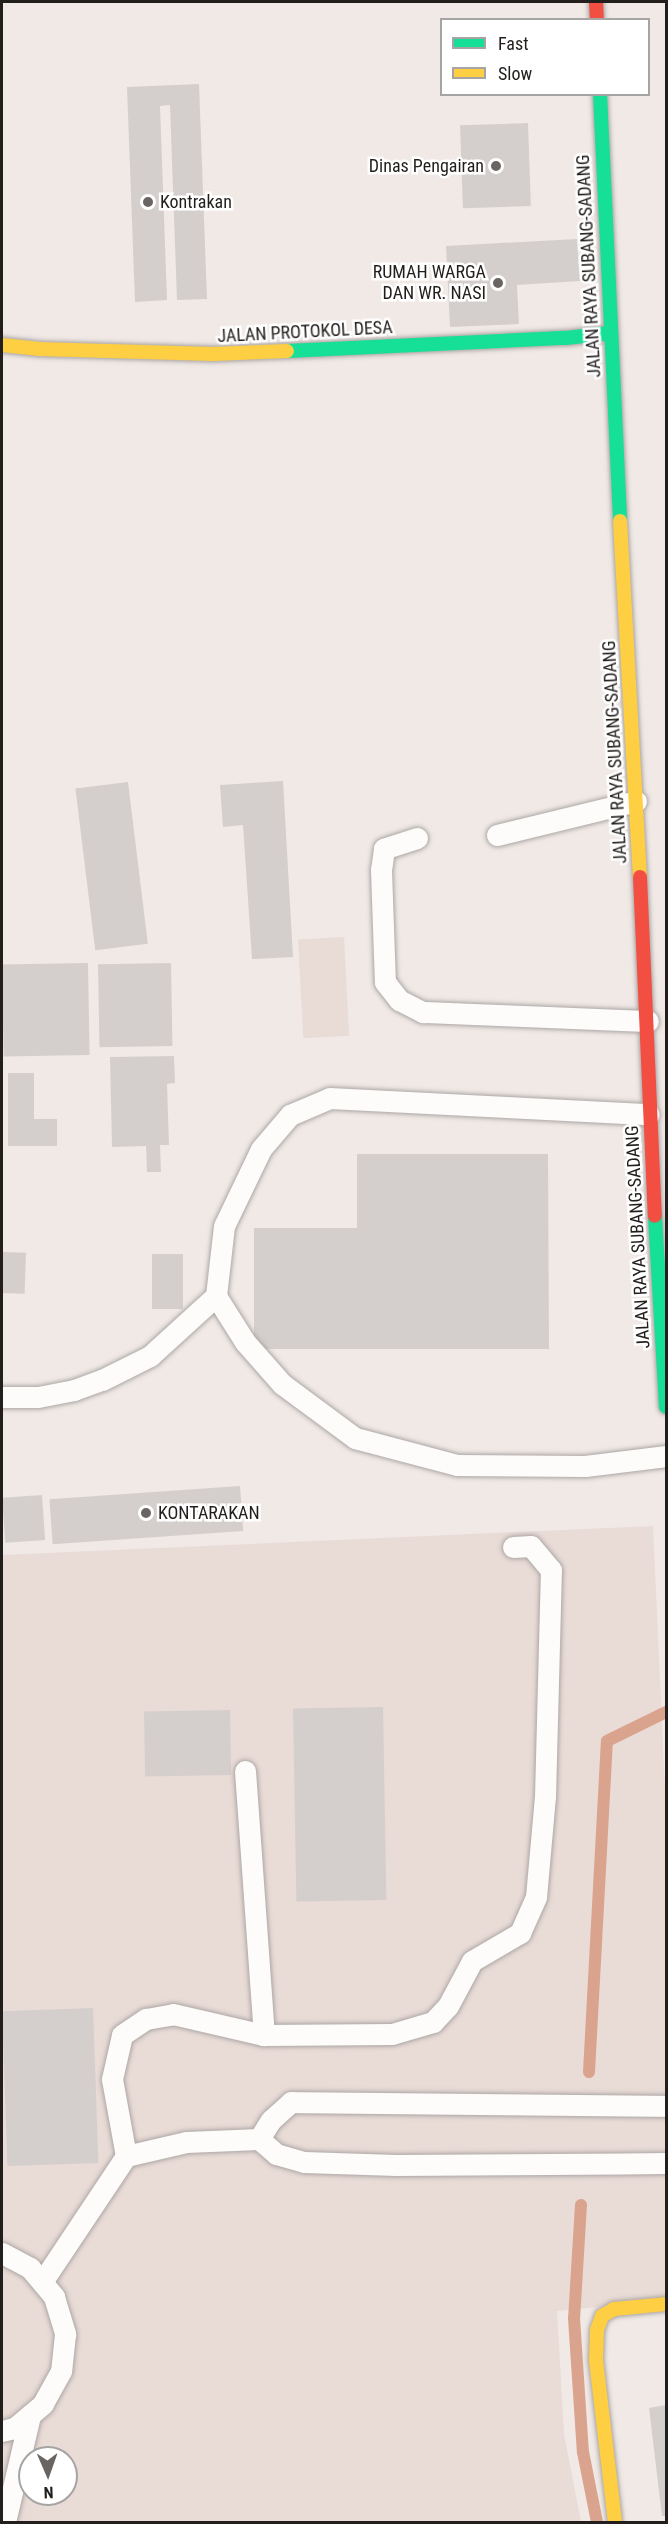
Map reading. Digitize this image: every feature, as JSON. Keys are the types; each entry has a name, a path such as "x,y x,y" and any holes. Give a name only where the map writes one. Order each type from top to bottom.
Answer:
{"main road":[{"path":"596,2 597,18"},
{"name":"JALAN RAYA SUBANG-SADANG","path":"600,96 610,333 648,1021 649,1114 666,1407"},
{"name":"JALAN PROTOKOL DESA","path":"2,345 38,349 213,354 566,338 610,333"},
{"path":"615,2523 596,2360 597,2330 603,2316 614,2309 666,2304"}],"lane":[{"path":"497,835 636,801"},
{"path":"417,838 384,849 381,870 385,982 399,1000 423,1012 648,1021"},
{"path":"649,1114 330,1098 290,1115 261,1149 224,1226 216,1296 245,1342 282,1384 355,1438 457,1465 585,1466 666,1456"},
{"path":"2,1397 38,1397 74,1390 102,1380 150,1356 216,1296"},
{"path":"126,2156 112,2079 122,2035 146,2019 173,2014 264,2035 392,2034 433,2022 448,2006 472,1961 520,1933 536,1897 545,1797 551,1569 531,1546 513,1547"},
{"path":"245,1771 264,2035"},
{"path":"259,2139 271,2120 291,2102 666,2106"},
{"path":"42,2282 126,2156 186,2142 259,2139 276,2154 304,2162 396,2165 666,2163"},
{"path":"2,2253 30,2268 54,2297 64,2334 61,2371 43,2404 14,2428 2,2432"},
{"path":"5,2523 30,2415"}],"shaded area":[{"path":"344,937 349,1036 303,1038 298,939"},
{"path":"653,1526 666,1813 666,2300 557,2311 564,2434 581,2522 2,2522 2,1555"}],"building":[{"name":"Kontrakan","path":"199,84 207,299 177,300 170,105 160,106 167,300 135,302 127,87"},
{"name":"Dinas Pengairan","path":"528,123 531,206 463,208 460,125"},
{"name":"RUMAH WARGA DAN WR. NASI","path":"577,239 580,281 517,285 519,324 450,327 446,246"},
{"path":"283,781 293,957 252,959 243,825 223,827 220,785"},
{"path":"128,782 148,944 95,950 75,788"},
{"path":"88,963 90,1055 4,1056 2,965"},
{"path":"171,963 172,1046 99,1047 98,964"},
{"path":"174,1056 175,1083 167,1084 169,1145 160,1145 161,1172 147,1172 146,1146 112,1147 110,1057"},
{"path":"8,1073 34,1073 34,1119 57,1119 57,1146 8,1146"},
{"path":"357,1154 548,1154 549,1349 254,1349 254,1228 357,1228"},
{"path":"2,1252 26,1253 25,1294 2,1293"},
{"path":"152,1254 183,1254 183,1309 152,1309"},
{"name":"KONTARAKAN","path":"240,1486 243,1531 53,1544 49,1499"},
{"path":"42,1495 45,1540 5,1543 2,1498"},
{"path":"383,1707 386,1900 296,1902 293,1709"},
{"path":"230,1710 231,1775 145,1776 144,1712"},
{"path":"93,2008 98,2163 7,2166 2,2011"},
{"path":"666,2405 666,2516 662,2516 649,2408"}],"waterway":[{"path":"589,2072 607,1741 666,1712"},
{"path":"581,2205 574,2318 583,2452 597,2522"}],"traffic: fast":[{"path":"600,96 620,521"},
{"path":"287,351 566,338 610,333"},
{"path":"655,1216 666,1407"}],"traffic: slow":[{"path":"2,345 38,349 213,354 287,351"},
{"path":"620,521 640,877"},
{"path":"615,2522 596,2360 597,2330 602,2316 614,2309 666,2304"}],"traffic: jam":[{"path":"596,2 597,18"},
{"path":"640,877 655,1216"}],"place":[{"name":"Dinas Pengairan","path":"496,166"},
{"name":"Kontrakan","path":"148,202"},
{"name":"RUMAH WARGA DAN WR. NASI","path":"498,283"},
{"name":"KONTARAKAN","path":"146,1513"}]}
